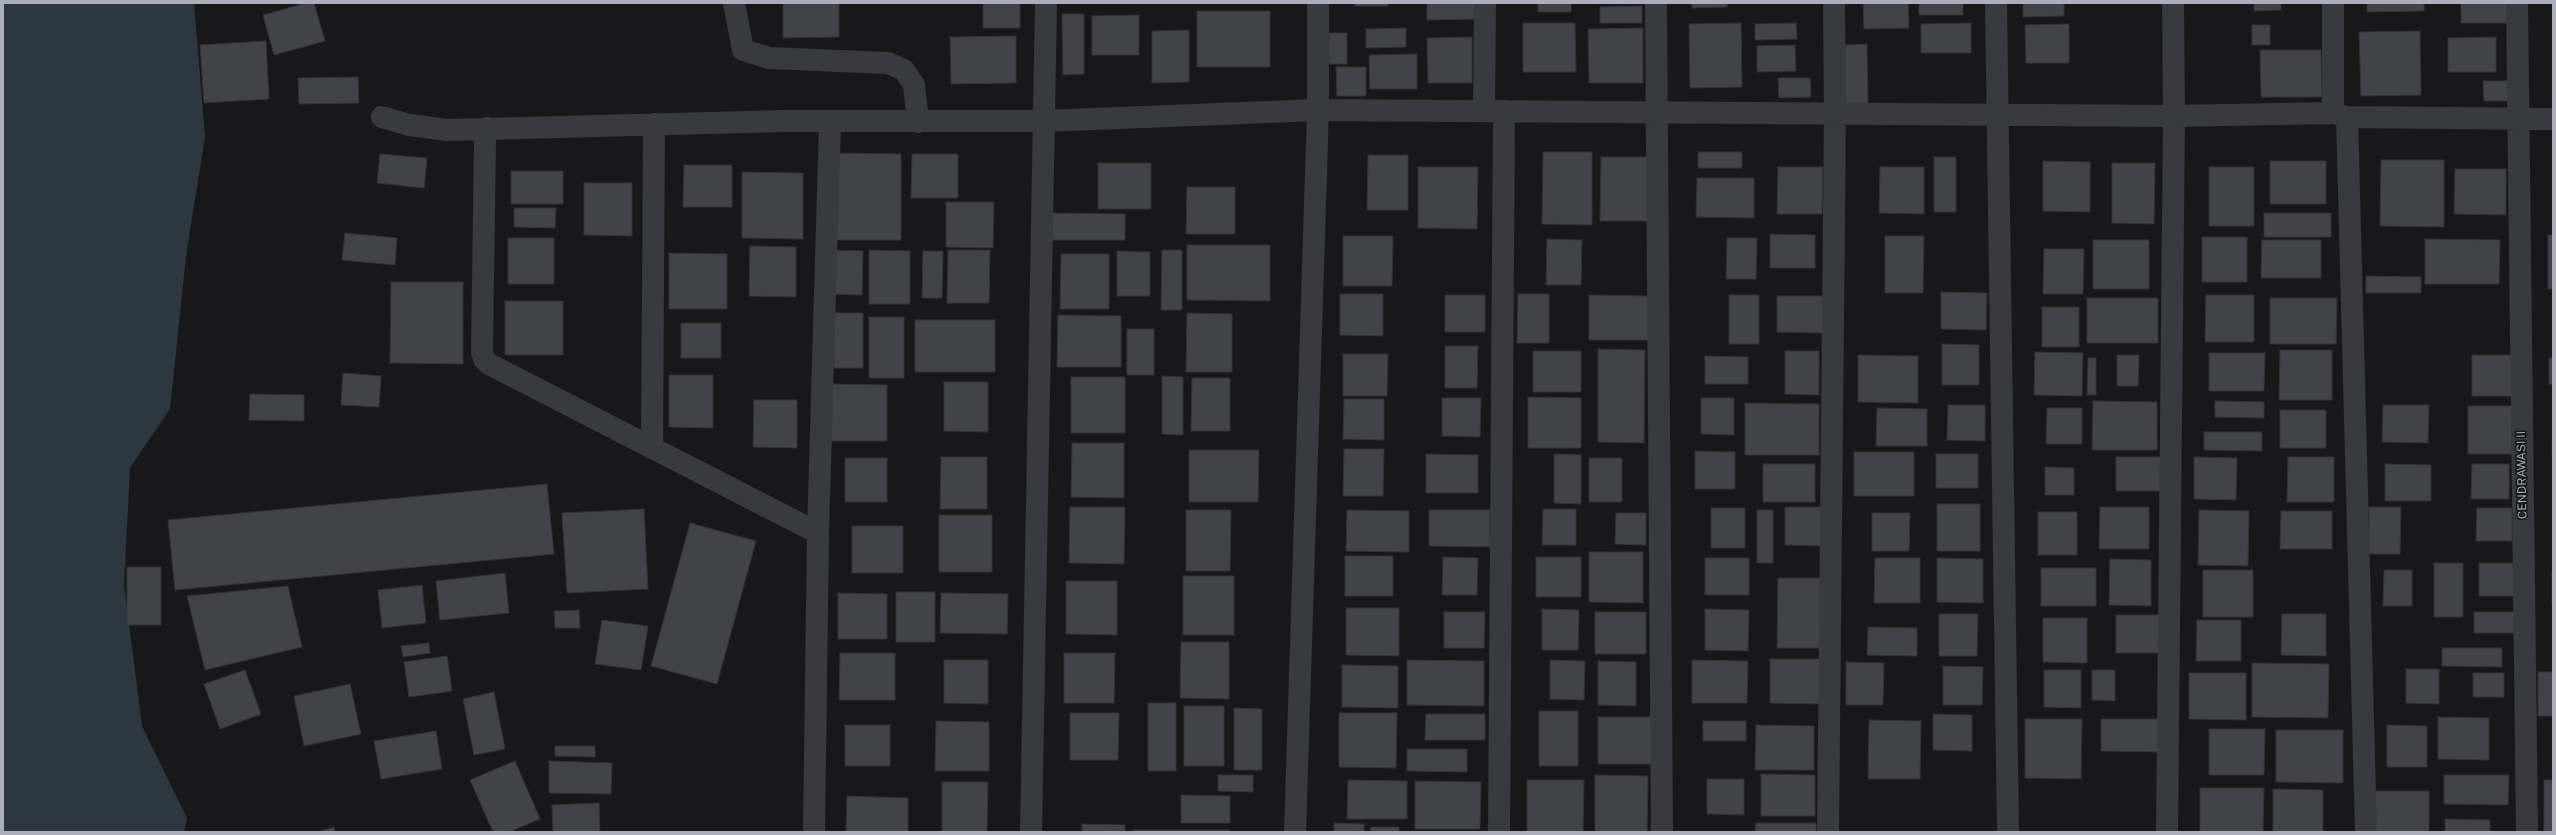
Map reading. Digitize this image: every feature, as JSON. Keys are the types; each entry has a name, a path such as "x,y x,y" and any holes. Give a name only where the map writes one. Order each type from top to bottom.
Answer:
{"street":[{"path":"734,3 743,50 769,58 888,63 904,70 914,84 918,122"},
{"path":"1031,832 1046,3"},
{"path":"1295,832 1318,110 1318,3"},
{"path":"1485,3 1494,111 1499,832"},
{"path":"1656,3 1662,832"},
{"path":"1828,832 1836,114 1834,3"},
{"path":"1996,3 1996,115 2008,832"},
{"path":"2167,832 2174,116 2173,3"},
{"path":"2333,3 2340,115 2366,832"},
{"name":"CENDRAWASI II","path":"2517,3 2527,832"},
{"path":"382,118 409,125 447,130 654,124 1044,121 1318,110 2174,116 2340,115 2553,119"},
{"path":"814,832 818,533 830,122"},
{"path":"652,448 654,124"},
{"path":"487,128 485,140 482,321 482,352 484,359 496,368 818,533"}],"shaded area":[{"path":"3,3 194,3 205,137 186,256 170,409 130,468 124,585 142,726 187,818 184,832 3,832"}],"building":[{"path":"306,3 314,3 325,41 274,55 263,15"},
{"path":"783,3 839,3 839,37 783,38"},
{"path":"983,3 1020,3 1020,28 983,28"},
{"path":"1355,3 1388,3 1388,6 1355,6"},
{"path":"1427,3 1475,3 1476,19 1427,20"},
{"path":"1538,3 1571,3 1571,12 1538,12"},
{"path":"1692,3 1727,3 1727,7 1692,8"},
{"path":"1863,3 1908,3 1909,28 1864,29"},
{"path":"1919,3 1963,3 1963,15 1919,15"},
{"path":"2023,3 2064,3 2064,16 2023,17"},
{"path":"2254,3 2281,3 2281,10 2254,11"},
{"path":"2367,3 2424,3 2424,11 2367,12"},
{"path":"2461,3 2507,3 2507,23 2461,23"},
{"path":"1642,6 1642,23 1600,23 1600,7"},
{"path":"1197,11 1270,11 1270,67 1197,67"},
{"path":"1062,14 1084,14 1084,74 1063,75"},
{"path":"1139,15 1139,55 1092,55 1092,16"},
{"path":"1523,23 1575,23 1576,72 1523,72"},
{"path":"1741,23 1742,87 1690,88 1689,24"},
{"path":"1796,23 1797,39 1755,40 1755,24"},
{"path":"1971,23 1971,53 1921,53 1921,24"},
{"path":"2069,24 2069,63 2026,63 2025,25"},
{"path":"2252,25 2270,25 2270,45 2252,45"},
{"path":"1406,28 1406,47 1366,48 1366,29"},
{"path":"1643,28 1643,83 1589,83 1588,29"},
{"path":"1189,30 1189,82 1152,83 1152,31"},
{"path":"2420,31 2421,95 2361,96 2359,32"},
{"path":"1329,33 1347,33 1347,64 1329,64"},
{"path":"1016,36 1016,83 951,84 950,37"},
{"path":"1472,37 1472,83 1428,83 1427,38"},
{"path":"2496,37 2496,72 2448,72 2448,38"},
{"path":"266,41 269,99 204,103 200,45"},
{"path":"1867,44 1868,104 1845,105 1845,45"},
{"path":"1795,45 1796,71 1757,72 1757,46"},
{"path":"2260,50 2321,50 2322,97 2261,97"},
{"path":"1417,54 1417,89 1370,89 1369,55"},
{"path":"1336,67 1366,67 1366,96 1337,96"},
{"path":"358,77 359,103 299,104 298,78"},
{"path":"1778,78 1810,78 1811,97 1779,98"},
{"path":"2483,81 2514,81 2514,101 2484,101"},
{"path":"1543,152 1592,152 1592,225 1542,224"},
{"path":"1698,152 1742,152 1742,168 1698,168"},
{"path":"835,153 901,154 901,240 834,240"},
{"path":"380,154 427,158 424,188 377,183"},
{"path":"912,154 958,154 958,198 911,198"},
{"path":"1368,155 1408,155 1408,210 1367,210"},
{"path":"1601,157 1647,157 1647,221 1600,221"},
{"path":"1934,157 1956,157 1956,212 1934,212"},
{"path":"2381,160 2444,160 2444,227 2380,226"},
{"path":"2043,161 2090,162 2090,212 2043,211"},
{"path":"2270,161 2326,161 2326,204 2270,204"},
{"path":"1098,163 1151,163 1151,209 1098,209"},
{"path":"2112,163 2155,163 2154,224 2112,223"},
{"path":"684,165 732,165 732,207 683,207"},
{"path":"1418,167 1478,167 1477,229 1418,228"},
{"path":"1778,167 1823,167 1822,214 1777,214"},
{"path":"1880,167 1924,167 1924,214 1879,213"},
{"path":"2209,167 2254,167 2254,226 2209,226"},
{"path":"2455,169 2506,169 2506,215 2454,214"},
{"path":"511,171 563,171 563,204 511,204"},
{"path":"742,172 803,173 803,239 742,238"},
{"path":"1697,178 1754,178 1754,218 1696,217"},
{"path":"584,183 632,183 632,236 584,235"},
{"path":"1187,187 1235,187 1235,234 1186,234"},
{"path":"946,202 994,202 993,248 946,247"},
{"path":"514,208 556,208 555,228 514,227"},
{"path":"1052,213 1125,214 1125,240 1052,240"},
{"path":"2264,213 2331,213 2331,237 2264,237"},
{"path":"345,233 397,238 395,265 342,260"},
{"path":"1770,234 1815,235 1815,268 1770,268"},
{"path":"2548,235 2553,235 2553,289 2548,289"},
{"path":"1343,236 1393,236 1392,286 1343,286"},
{"path":"1885,236 1924,236 1923,293 1885,293"},
{"path":"2202,237 2247,237 2247,282 2202,282"},
{"path":"508,238 554,238 554,284 508,284"},
{"path":"1727,238 1757,238 1756,279 1726,279"},
{"path":"1547,239 1582,240 1581,285 1546,285"},
{"path":"2425,239 2500,240 2499,284 2425,284"},
{"path":"2093,240 2149,240 2149,289 2093,289"},
{"path":"2262,240 2321,240 2321,278 2261,278"},
{"path":"1187,245 1270,245 1270,301 1187,300"},
{"path":"750,246 796,247 796,297 749,296"},
{"path":"2044,249 2084,249 2083,294 2043,294"},
{"path":"829,250 863,251 862,295 829,294"},
{"path":"869,250 910,251 910,304 869,304"},
{"path":"948,250 990,250 989,303 947,303"},
{"path":"1162,250 1182,250 1182,310 1161,310"},
{"path":"923,251 943,251 942,298 922,298"},
{"path":"1117,251 1150,252 1150,296 1117,296"},
{"path":"669,253 727,254 727,309 669,309"},
{"path":"1061,254 1109,254 1109,309 1060,309"},
{"path":"2366,276 2421,277 2421,293 2366,293"},
{"path":"391,282 463,282 463,364 390,363"},
{"path":"1941,292 1987,293 1986,330 1941,329"},
{"path":"1340,294 1383,294 1383,336 1340,335"},
{"path":"1518,294 1549,294 1549,343 1517,343"},
{"path":"1445,295 1485,295 1485,332 1445,332"},
{"path":"1589,295 1651,296 1651,340 1589,340"},
{"path":"1729,295 1759,295 1759,344 1729,344"},
{"path":"2206,295 2254,295 2254,342 2205,342"},
{"path":"1777,296 1824,296 1824,333 1777,332"},
{"path":"2087,298 2158,298 2158,343 2087,343"},
{"path":"2270,298 2337,298 2336,344 2270,344"},
{"path":"505,301 563,301 563,355 505,355"},
{"path":"2042,307 2079,307 2079,347 2042,347"},
{"path":"834,313 863,313 863,368 834,368"},
{"path":"1187,313 1232,314 1232,372 1186,372"},
{"path":"1058,315 1121,316 1121,367 1057,367"},
{"path":"869,317 904,317 904,378 869,378"},
{"path":"915,320 995,320 995,372 915,372"},
{"path":"681,323 721,323 721,358 681,358"},
{"path":"1127,329 1154,329 1154,375 1127,375"},
{"path":"1942,344 1979,345 1979,385 1942,385"},
{"path":"1445,346 1478,346 1477,388 1445,388"},
{"path":"1598,349 1645,350 1644,443 1598,442"},
{"path":"2280,350 2332,350 2332,400 2279,400"},
{"path":"1533,351 1581,351 1581,392 1533,392"},
{"path":"1785,351 1819,351 1819,395 1785,394"},
{"path":"2035,352 2083,353 2082,396 2034,395"},
{"path":"2209,353 2265,353 2264,391 2209,391"},
{"path":"1343,354 1388,354 1387,396 1343,396"},
{"path":"1858,355 1918,356 1918,403 1858,402"},
{"path":"2117,355 2139,355 2138,386 2117,386"},
{"path":"2472,355 2512,355 2512,396 2472,396"},
{"path":"1705,356 1748,357 1748,384 1705,384"},
{"path":"2088,358 2096,358 2096,395 2087,395"},
{"path":"2549,358 2553,358 2553,384 2549,384"},
{"path":"343,373 381,376 379,407 341,405"},
{"path":"669,375 713,375 713,428 669,427"},
{"path":"1162,376 1183,377 1183,435 1162,434"},
{"path":"1071,377 1125,377 1125,433 1071,433"},
{"path":"1192,378 1230,378 1230,431 1191,431"},
{"path":"944,382 988,382 988,432 944,431"},
{"path":"829,384 887,385 887,441 828,441"},
{"path":"250,394 304,395 304,421 249,420"},
{"path":"1528,397 1581,398 1581,448 1528,448"},
{"path":"1442,398 1481,398 1480,437 1442,436"},
{"path":"1701,398 1734,398 1734,435 1701,434"},
{"path":"1344,399 1384,399 1384,440 1343,439"},
{"path":"754,400 797,400 797,448 753,447"},
{"path":"2093,401 2157,402 2157,450 2092,450"},
{"path":"2215,401 2264,402 2264,418 2215,417"},
{"path":"1745,403 1819,404 1819,455 1745,455"},
{"path":"1948,405 1985,405 1985,441 1947,440"},
{"path":"2383,405 2429,405 2428,443 2382,442"},
{"path":"2553,405 2553,455 2552,455"},
{"path":"2468,406 2512,406 2512,454 2468,454"},
{"path":"1877,408 1927,409 1927,446 1876,446"},
{"path":"2047,408 2082,408 2082,444 2046,444"},
{"path":"2280,410 2326,410 2326,448 2280,448"},
{"path":"2204,432 2262,432 2262,451 2204,450"},
{"path":"1072,443 1124,443 1124,498 1071,497"},
{"path":"1344,449 1384,449 1383,496 1343,496"},
{"path":"1189,450 1259,450 1258,502 1189,502"},
{"path":"1695,451 1735,452 1735,489 1695,489"},
{"path":"1854,452 1914,452 1914,496 1854,496"},
{"path":"1426,454 1478,455 1478,493 1426,493"},
{"path":"1554,454 1581,455 1581,504 1554,503"},
{"path":"1936,454 1978,454 1978,488 1936,488"},
{"path":"941,457 987,457 987,509 940,509"},
{"path":"2116,457 2162,457 2162,491 2116,491"},
{"path":"2194,457 2237,458 2236,500 2194,499"},
{"path":"2288,457 2334,457 2334,502 2287,502"},
{"path":"845,458 887,458 887,502 845,502"},
{"path":"1589,458 1622,458 1622,502 1589,502"},
{"path":"1763,464 1815,464 1815,502 1763,502"},
{"path":"2385,464 2431,465 2431,501 2385,501"},
{"path":"2472,464 2509,464 2509,499 2471,499"},
{"path":"2045,467 2074,468 2074,495 2045,495"},
{"path":"547,484 554,554 175,590 168,520"},
{"path":"1937,504 1980,504 1980,551 1937,551"},
{"path":"1070,507 1125,507 1124,564 1069,563"},
{"path":"1785,507 1821,507 1821,546 1785,545"},
{"path":"2100,507 2149,507 2149,549 2099,549"},
{"path":"2369,507 2401,507 2400,554 2369,554"},
{"path":"1711,508 1745,508 1745,548 1711,548"},
{"path":"2477,508 2512,508 2512,541 2476,541"},
{"path":"644,509 648,589 567,593 562,513"},
{"path":"1543,509 1576,509 1576,545 1542,545"},
{"path":"1186,510 1231,510 1230,571 1186,571"},
{"path":"1347,510 1409,511 1409,552 1346,551"},
{"path":"1429,510 1490,510 1490,547 1429,546"},
{"path":"1757,510 1773,510 1773,563 1757,563"},
{"path":"2199,510 2249,511 2248,566 2198,565"},
{"path":"2281,511 2332,511 2332,549 2280,549"},
{"path":"2038,512 2077,512 2077,555 2038,555"},
{"path":"1616,513 1646,513 1646,545 1615,544"},
{"path":"1872,513 1910,513 1909,551 1872,551"},
{"path":"939,515 992,515 992,572 939,572"},
{"path":"690,523 756,541 717,684 651,666"},
{"path":"852,526 903,526 903,573 852,573"},
{"path":"1589,552 1643,552 1643,603 1589,602"},
{"path":"1345,556 1393,556 1393,596 1345,596"},
{"path":"1443,557 1478,558 1477,595 1442,595"},
{"path":"1536,557 1581,557 1581,597 1536,597"},
{"path":"1705,558 1749,558 1749,595 1705,595"},
{"path":"1875,558 1920,558 1920,603 1874,603"},
{"path":"1937,558 1983,559 1983,603 1937,602"},
{"path":"2110,559 2151,560 2151,606 2109,605"},
{"path":"2434,563 2463,563 2463,617 2434,617"},
{"path":"2479,563 2520,563 2520,596 2479,596"},
{"path":"127,567 161,567 161,625 127,625"},
{"path":"2041,568 2096,568 2096,606 2041,606"},
{"path":"2203,570 2253,570 2253,617 2203,617"},
{"path":"2384,570 2412,570 2412,606 2383,606"},
{"path":"2553,571 2553,605 2552,605"},
{"path":"505,573 509,613 440,620 436,581"},
{"path":"1183,576 1234,576 1234,635 1183,635"},
{"path":"1778,578 1827,578 1826,648 1777,648"},
{"path":"1066,581 1117,581 1117,635 1066,634"},
{"path":"422,585 426,623 382,628 378,590"},
{"path":"288,586 302,647 205,670 187,596"},
{"path":"896,592 935,592 935,642 896,642"},
{"path":"838,593 887,594 887,639 838,639"},
{"path":"941,593 1008,594 1007,634 940,633"},
{"path":"1346,608 1399,608 1399,656 1346,655"},
{"path":"1542,609 1579,610 1578,650 1542,650"},
{"path":"1705,609 1749,610 1748,651 1705,650"},
{"path":"579,610 580,628 555,628 554,611"},
{"path":"1444,612 1485,612 1484,648 1444,648"},
{"path":"1595,612 1646,612 1646,654 1595,654"},
{"path":"2474,612 2520,612 2520,633 2474,633"},
{"path":"1939,614 1978,614 1977,656 1939,656"},
{"path":"2282,614 2326,614 2326,656 2281,655"},
{"path":"2116,615 2162,615 2161,653 2116,653"},
{"path":"2043,618 2087,618 2087,663 2043,662"},
{"path":"602,620 648,626 641,670 595,664"},
{"path":"2197,620 2241,620 2241,661 2196,661"},
{"path":"1868,627 1917,628 1917,656 1867,655"},
{"path":"1181,642 1229,642 1229,699 1180,698"},
{"path":"429,643 430,653 403,657 401,646"},
{"path":"2442,648 2502,648 2502,667 2442,666"},
{"path":"840,653 895,653 895,700 839,700"},
{"path":"1064,653 1115,653 1114,703 1064,703"},
{"path":"447,656 452,691 409,697 404,662"},
{"path":"1770,659 1821,659 1821,704 1770,703"},
{"path":"944,660 988,660 988,704 944,703"},
{"path":"1407,660 1484,661 1484,706 1407,705"},
{"path":"1550,660 1585,661 1584,700 1550,699"},
{"path":"1692,660 1748,661 1747,703 1692,703"},
{"path":"1598,661 1636,662 1636,706 1598,705"},
{"path":"1846,662 1884,663 1883,705 1846,705"},
{"path":"2252,663 2329,664 2328,718 2252,717"},
{"path":"1342,665 1398,666 1398,708 1342,707"},
{"path":"1943,666 1983,667 1982,705 1943,705"},
{"path":"2406,669 2439,669 2439,704 2406,703"},
{"path":"245,670 261,714 220,729 204,684"},
{"path":"2044,670 2081,670 2081,708 2044,707"},
{"path":"2092,670 2115,670 2115,701 2092,700"},
{"path":"2538,672 2553,672 2553,716 2538,716"},
{"path":"2189,673 2246,673 2246,720 2189,719"},
{"path":"2473,673 2504,673 2504,697 2473,697"},
{"path":"350,684 361,734 304,746 294,696"},
{"path":"494,692 505,749 474,755 463,699"},
{"path":"1148,703 1176,703 1176,771 1148,771"},
{"path":"1184,706 1224,706 1224,766 1184,766"},
{"path":"1234,708 1262,709 1262,770 1234,770"},
{"path":"1539,711 1578,711 1578,766 1539,766"},
{"path":"1070,713 1119,713 1118,760 1070,760"},
{"path":"1339,713 1397,713 1396,768 1339,767"},
{"path":"1426,714 1485,714 1485,740 1425,740"},
{"path":"1933,714 1972,715 1972,751 1933,750"},
{"path":"1598,717 1655,717 1654,764 1598,764"},
{"path":"2438,717 2489,718 2489,760 2438,759"},
{"path":"2025,719 2082,719 2081,779 2025,778"},
{"path":"2101,719 2160,719 2160,752 2101,751"},
{"path":"1869,720 1921,721 1920,779 1868,779"},
{"path":"936,721 989,722 989,771 935,771"},
{"path":"1703,721 1746,721 1746,741 1703,741"},
{"path":"845,725 890,725 890,766 845,766"},
{"path":"1756,725 1814,726 1814,770 1755,770"},
{"path":"2387,725 2427,726 2427,767 2387,767"},
{"path":"2209,729 2265,729 2264,775 2209,775"},
{"path":"2276,730 2343,730 2343,783 2276,782"},
{"path":"436,731 442,769 381,779 374,741"},
{"path":"555,746 595,746 595,757 555,756"},
{"path":"1407,749 1467,749 1467,772 1407,771"},
{"path":"515,761 540,819 509,832 493,832 470,780"},
{"path":"549,761 612,763 611,794 549,793"},
{"path":"1761,774 1815,775 1815,816 1761,816"},
{"path":"1218,775 1253,775 1253,792 1218,791"},
{"path":"1595,775 1648,776 1647,832 1595,832"},
{"path":"2444,775 2509,775 2508,805 2444,804"},
{"path":"1707,779 1744,779 1744,815 1707,814"},
{"path":"1348,780 1407,781 1407,819 1347,819"},
{"path":"1527,780 1584,780 1583,832 1527,832"},
{"path":"2544,780 2553,780 2553,832 2544,832"},
{"path":"1415,781 1481,782 1480,829 1415,829"},
{"path":"942,782 988,782 987,832 942,832"},
{"path":"2200,788 2264,788 2263,832 2200,832"},
{"path":"2273,789 2323,790 2323,832 2273,832"},
{"path":"2369,791 2429,791 2429,832 2369,832"},
{"path":"1181,795 1230,796 1230,823 1181,823"},
{"path":"847,796 908,798 908,832 846,832"},
{"path":"599,803 600,832 553,832 552,805"},
{"path":"2445,819 2490,820 2490,832 2445,832"},
{"path":"1334,823 1364,824 1364,832 1334,832"},
{"path":"1756,823 1816,823 1816,832 1755,832"},
{"path":"1082,824 1125,825 1125,832 1082,832"},
{"path":"334,827 335,832 317,832"},
{"path":"1371,827 1399,827 1399,832 1370,832"},
{"path":"1133,830 1229,830 1229,832 1133,832"}]}
